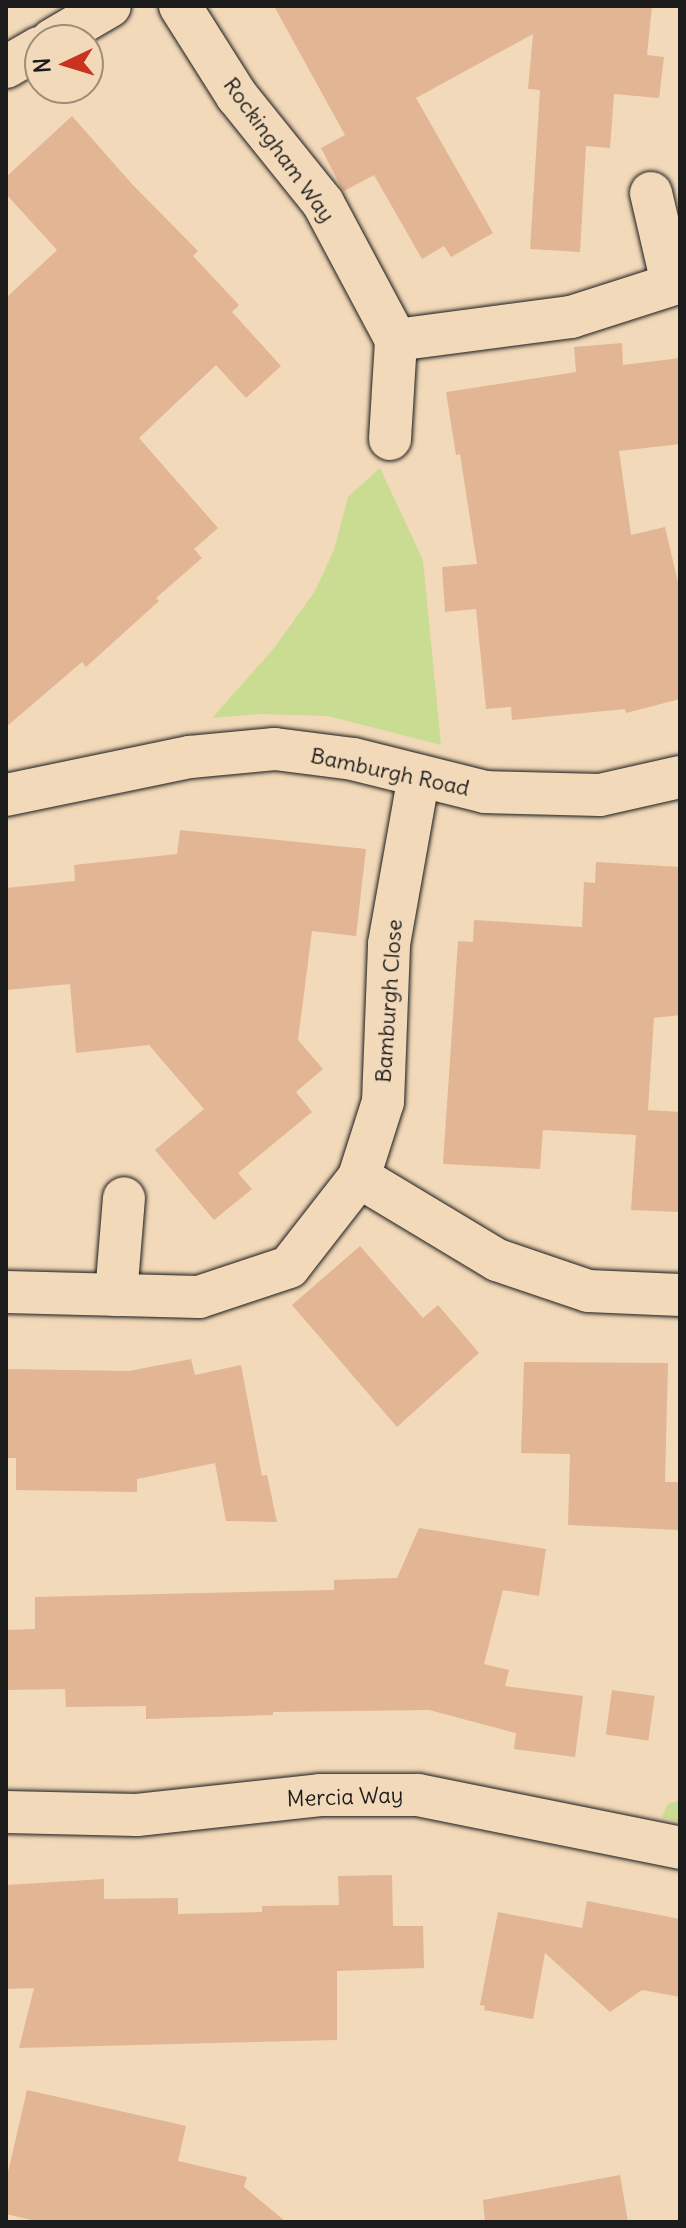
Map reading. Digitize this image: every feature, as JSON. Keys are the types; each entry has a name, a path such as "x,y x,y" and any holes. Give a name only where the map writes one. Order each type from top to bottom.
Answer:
{"street":[{"path":"79,24 110,6"},
{"name":"Rockingham Way","path":"180,6 237,96 323,203 396,340"},
{"path":"6,67 24,56"},
{"path":"390,439 396,340 571,317 676,282 651,193"},
{"name":"Bamburgh Road","path":"6,795 190,757 275,749 353,759 485,792 600,795 680,777"},
{"name":"Bamburgh Close","path":"6,1292 199,1297 289,1267 359,1177 383,1102 389,944 419,776"},
{"path":"359,1177 497,1260 588,1291 680,1295"},
{"path":"116,1295 124,1198"},
{"name":"Mercia Way","path":"6,1812 137,1815 320,1795 418,1795 680,1848"}],"green space":[{"path":"380,468 423,560 441,745 328,716 258,714 212,718 275,647 315,591 334,550 348,497"},
{"path":"680,1800 680,1822 662,1817 668,1804"}],"building":[{"path":"274,6 652,6 647,55 664,57 659,98 614,94 610,148 586,146 580,252 530,249 540,90 528,89 533,34 416,98 493,233 451,257 444,246 422,259 374,175 344,191 341,187 321,148 345,135"},
{"path":"72,116 131,183 198,251 193,256 239,305 232,312 281,366 246,398 216,365 139,438 218,528 194,549 202,558 156,598 159,601 86,667 82,662 6,727 6,298 57,250 6,194 6,177"},
{"path":"622,343 623,365 680,358 680,444 619,451 631,535 665,527 680,591 680,699 626,713 625,709 512,720 511,707 486,709 476,609 445,612 442,567 477,564 460,454 456,455 446,392 576,372 574,347"},
{"path":"180,830 366,849 356,936 312,931 298,1040 323,1069 296,1092 312,1112 238,1173 252,1189 214,1220 155,1150 204,1109 149,1045 76,1053 70,984 6,990 6,888 75,881 74,865 177,854"},
{"path":"596,862 680,867 680,1015 654,1018 648,1110 680,1112 680,1212 631,1210 636,1135 543,1130 540,1169 443,1164 458,941 473,942 474,920 582,927 584,882 595,883"},
{"path":"360,1246 423,1318 438,1305 479,1353 397,1427 292,1305"},
{"path":"191,1359 195,1375 241,1365 262,1476 267,1475 277,1522 226,1521 215,1463 137,1479 137,1492 16,1490 16,1458 6,1458 6,1369 129,1371"},
{"path":"524,1362 668,1363 665,1482 680,1482 680,1530 568,1525 570,1454 521,1453"},
{"path":"419,1528 546,1549 539,1596 503,1590 484,1664 509,1670 505,1686 583,1696 575,1757 514,1749 516,1733 429,1710 273,1712 273,1715 146,1719 146,1706 66,1707 65,1689 6,1690 6,1630 35,1629 35,1597 334,1590 334,1580 397,1578"},
{"path":"612,1690 655,1696 648,1741 606,1735"},
{"path":"392,1875 393,1926 423,1926 424,1968 337,1971 337,2040 19,2048 34,1988 6,1989 6,1885 104,1879 104,1899 178,1898 178,1914 262,1912 262,1906 339,1905 338,1876"},
{"path":"587,1901 680,1919 680,1997 642,1990 610,2012 545,1953 533,2019 484,2010 485,2006 480,2005 498,1912 582,1928"},
{"path":"27,2090 186,2126 178,2161 247,2177 244,2187 286,2222 40,2222 6,2214 6,2181"},
{"path":"620,2175 628,2222 485,2222 483,2200"}]}
